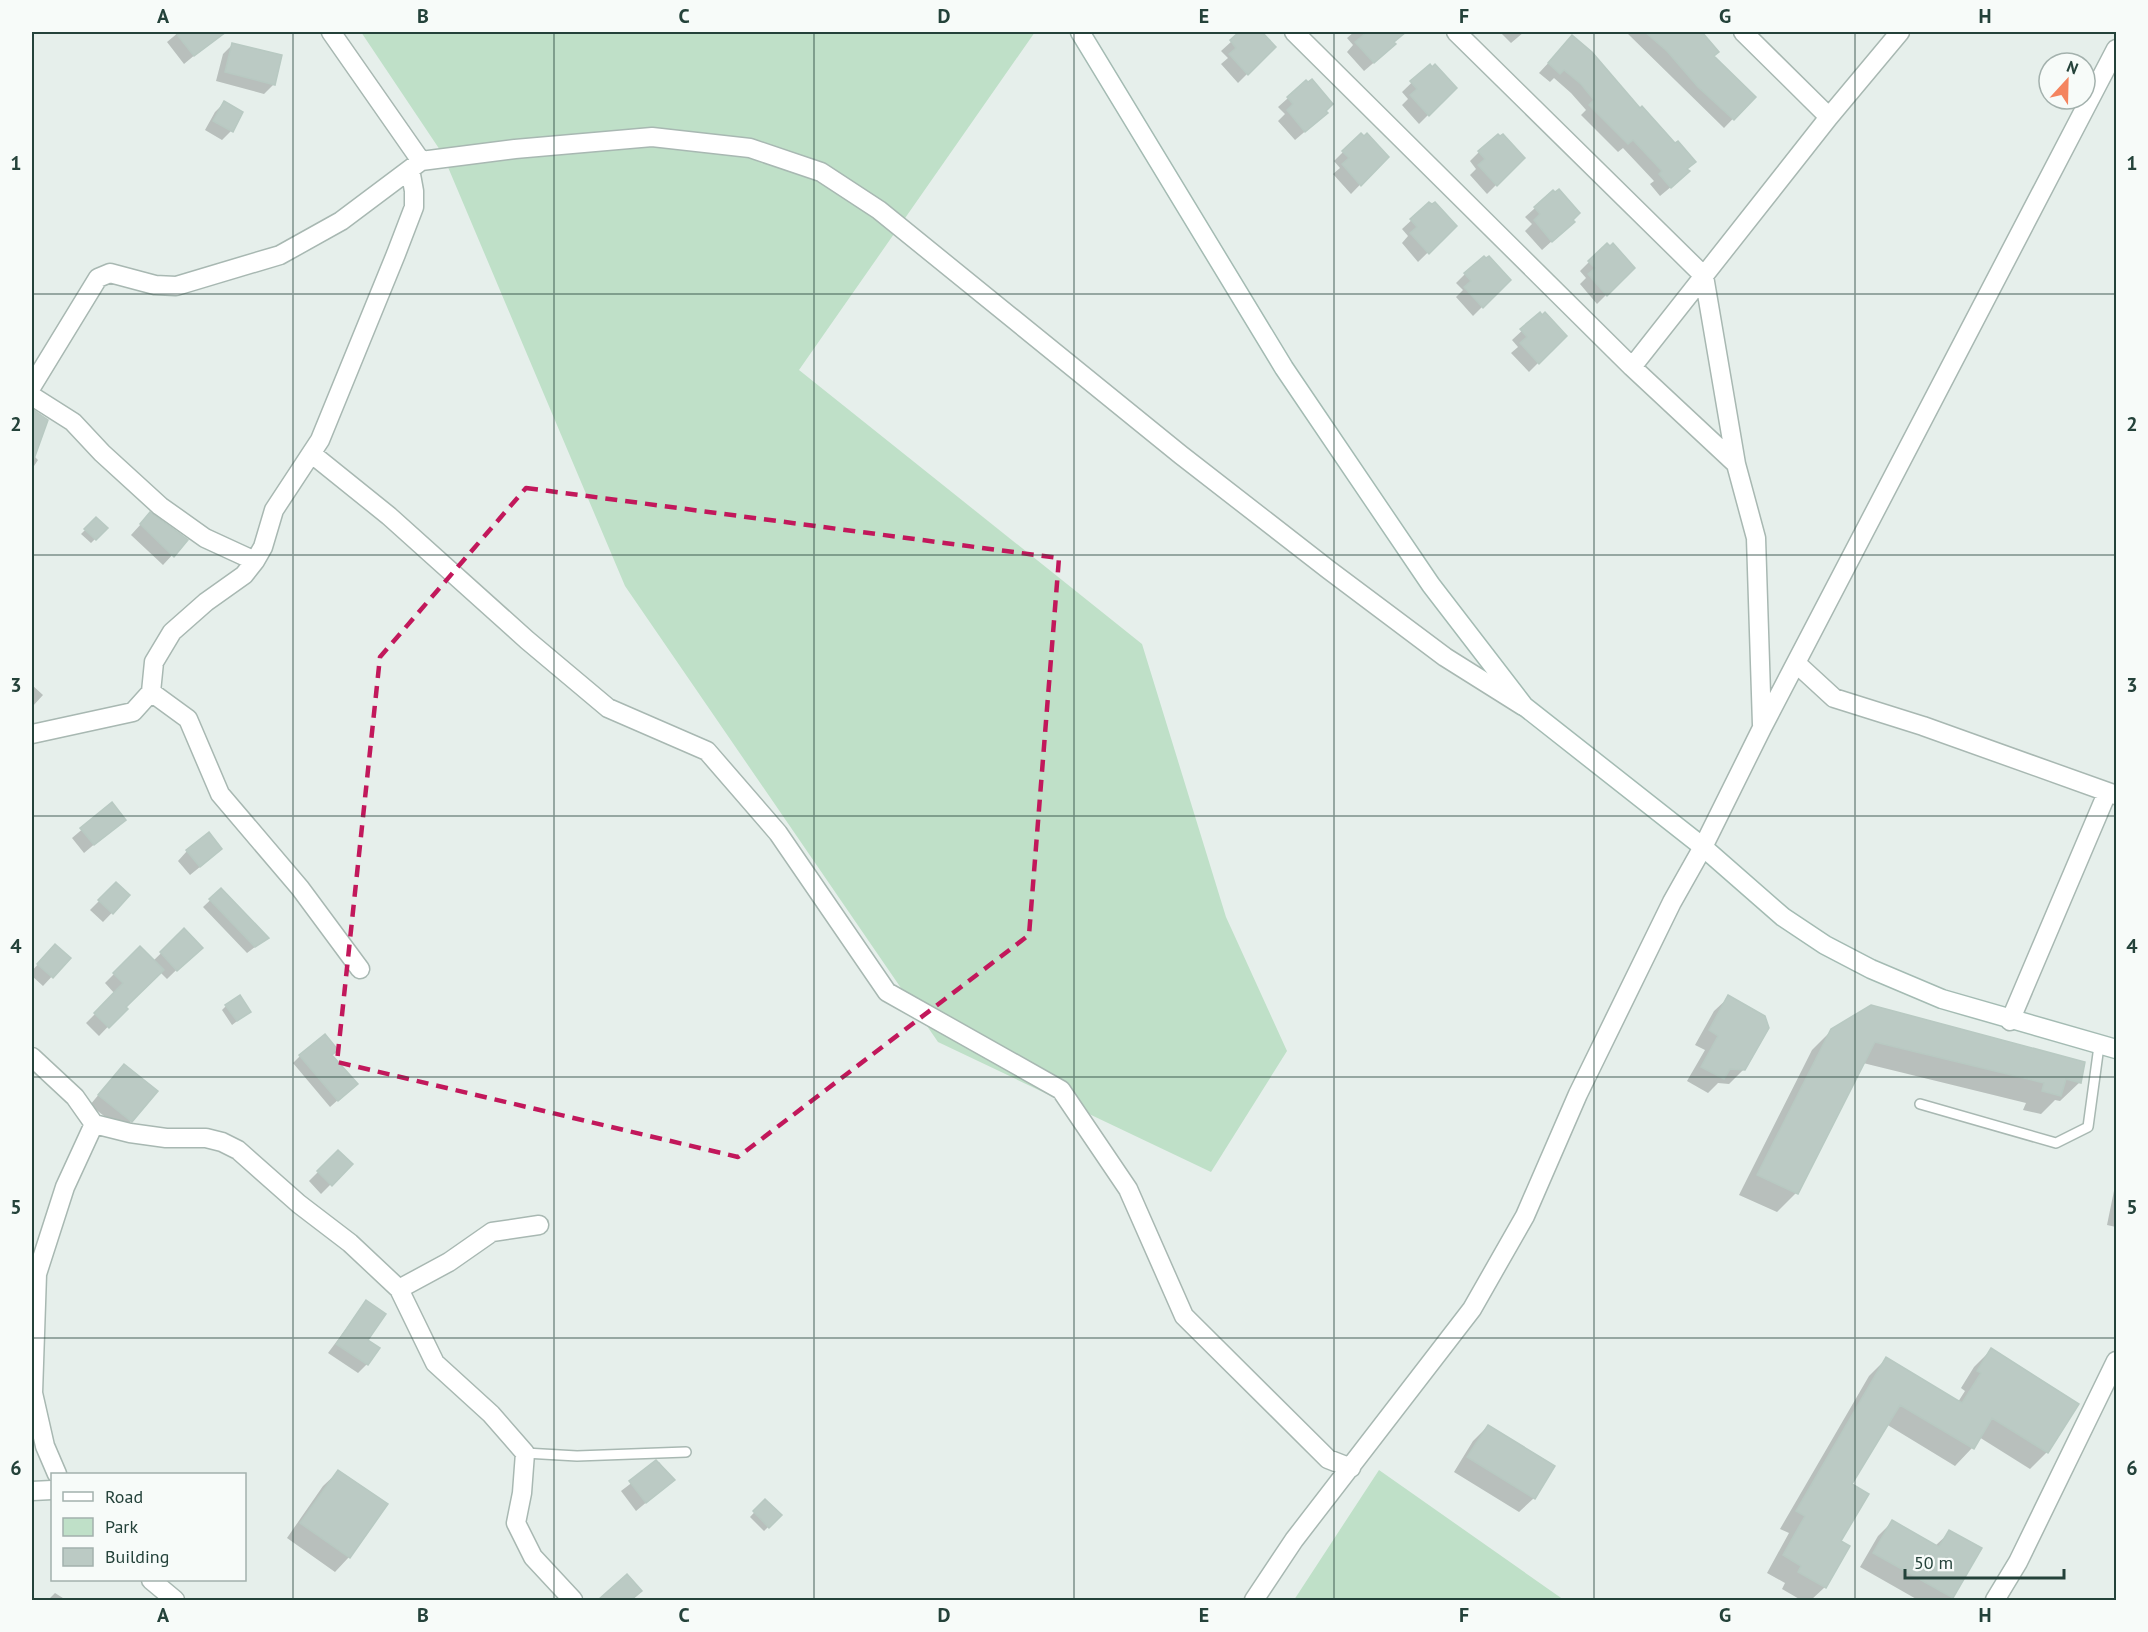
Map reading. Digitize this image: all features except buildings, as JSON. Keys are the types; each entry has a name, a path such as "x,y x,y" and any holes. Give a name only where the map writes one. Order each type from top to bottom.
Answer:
{"street":[{"path":"32,734 133,712 151,692 154,662 172,632 206,602 244,575 255,561 263,547 274,510 312,454 414,207 416,165 331,32"},
{"path":"1080,32 1284,368 1431,585 1524,706"},
{"path":"1294,32 1632,368 1736,464"},
{"path":"1456,32 1704,276 1736,464 1756,538 1762,728"},
{"path":"1743,32 1828,117"},
{"path":"1632,368 1828,117 1900,32"},
{"path":"1254,1600 1293,1540 1351,1468 1478,1299 1525,1216 1584,1084 1672,902 1703,847 1762,728 2116,49"},
{"path":"32,386 98,279 110,273 155,285 176,286 280,255 341,221 416,165 515,149 652,137 750,148 821,172 879,210 1181,455 1329,570 1445,657 1524,706 1703,847 1783,917 1825,945 1871,969 1942,999 2010,1021 2108,1048"},
{"path":"32,396 73,422 102,453 160,506 204,538 255,561"},
{"path":"312,454 389,516 527,640 608,708 707,751 778,833 887,992 1061,1090 1128,1189 1184,1316 1328,1459 1351,1468"},
{"path":"1797,664 1834,698 1923,726 2112,794 2010,1021"},
{"path":"151,692 188,719 220,794 300,888 360,969"},
{"path":"32,1057 75,1097 94,1124 130,1133 166,1138 206,1138 222,1142 238,1150 299,1204 350,1244 399,1290 435,1363 491,1414 525,1453 522,1493 516,1522 533,1557 573,1600"},
{"path":"57,1473 45,1446 33,1393 37,1274 62,1197 94,1124"},
{"path":"399,1290 449,1262 492,1232 538,1225"},
{"path":"1995,1600 2018,1562 2116,1361"},
{"path":"32,1491 51,1490"},
{"path":"152,1581 175,1600"}],"lane":[{"path":"1920,1104 2056,1143 2088,1126 2108,1048"},
{"path":"525,1453 577,1456 686,1452"}],"highlighted area":[{"path":"526,488 1059,558 1029,935 738,1157 337,1062 380,657"}],"green space":[{"path":"361,32 1035,32 799,370 1142,644 1226,917 1287,1051 1211,1172 938,1042 625,586 442,153"},
{"path":"1379,1470 1564,1600 1294,1600"}]}
